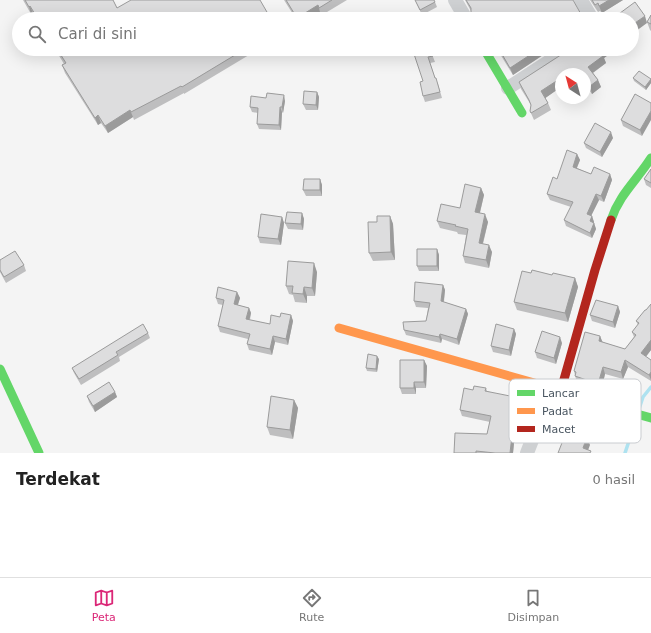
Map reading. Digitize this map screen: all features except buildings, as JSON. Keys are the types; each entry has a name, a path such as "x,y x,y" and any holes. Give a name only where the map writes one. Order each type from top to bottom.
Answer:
{"street":[{"path":"455,0 462,12"},
{"path":"581,0 588,12"},
{"path":"488,56 522,112"},
{"path":"508,88 557,56"},
{"path":"563,379 615,208 628,187 641,173 651,158"},
{"path":"339,328 516,379"},
{"path":"0,369 39,453"},
{"path":"527,453 531,443"}],"waterway":[{"path":"641,403 643,397 651,387"},
{"path":"625,453 628,443"}],"traffic: fast":[{"path":"488,56 522,113"},
{"path":"611,220 623,195 651,158"},
{"path":"0,369 39,453"},
{"path":"641,415 651,418"}],"traffic: slow":[{"path":"339,328 520,379"}],"traffic: jam":[{"path":"564,379 595,270 611,220"}]}
